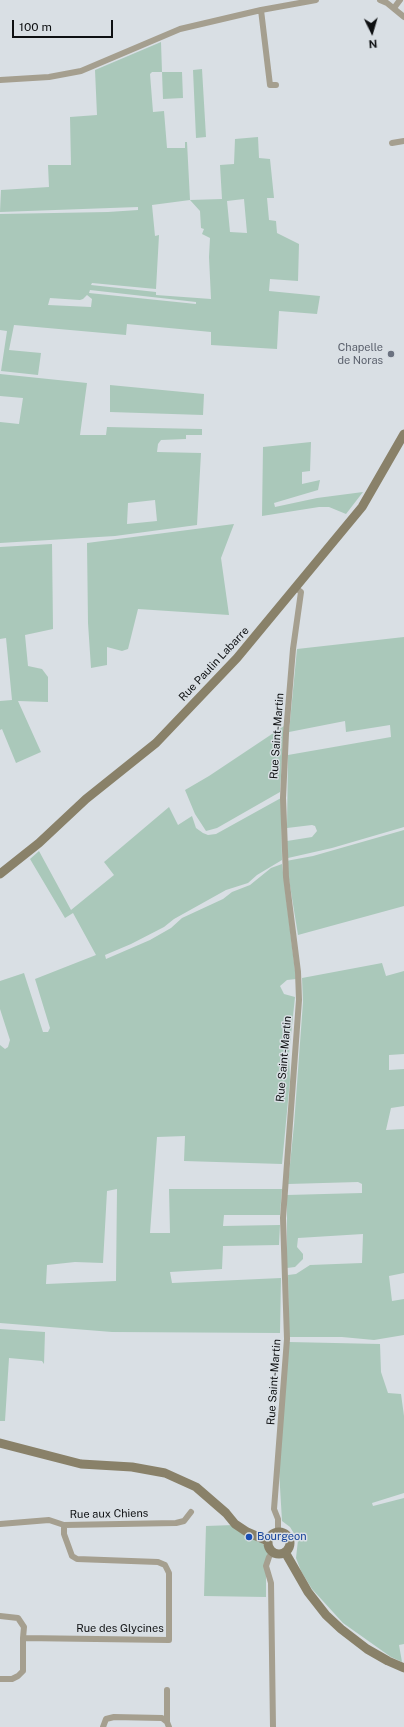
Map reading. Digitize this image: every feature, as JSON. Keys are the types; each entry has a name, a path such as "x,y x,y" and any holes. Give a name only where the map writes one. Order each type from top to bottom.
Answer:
{"street":[{"path":"0,80 49,78 81,71 180,29 261,10 316,0"},
{"path":"380,0 394,8 404,17"},
{"path":"394,8 400,0"},
{"path":"261,10 270,85 276,85"},
{"path":"392,143 404,141"},
{"name":"Rue Paulin Labarre","path":"0,874 35,846 86,799 156,742 237,658 362,507 404,434"},
{"name":"Rue Saint-Martin","path":"278,1533 278,1519 274,1509 287,1339 283,1218 299,984 286,877 283,798 286,733 293,649 301,592 296,588"},
{"path":"0,1443 62,1461 81,1464 132,1467 165,1473 196,1487 226,1513 235,1524 247,1532 268,1541"},
{"name":"Rue aux Chiens","path":"0,1524 50,1520 64,1525 176,1523 184,1521 191,1512"},
{"name":"Rue des Glycines","path":"24,1638 169,1640 169,1573 166,1565 158,1562 76,1559 72,1556 64,1534 64,1525"},
{"path":"278,1533 285,1534 289,1540 289,1547 284,1552 279,1554 273,1552 269,1547 268,1541 272,1535 278,1533"},
{"path":"273,1552 269,1557 266,1566 271,1583 273,1727"},
{"path":"284,1552 308,1592 340,1629 378,1655 404,1668"},
{"path":"0,1616 18,1618 24,1627 23,1671 12,1680 0,1679"},
{"path":"167,1690 168,1724"},
{"path":"103,1727 106,1719 114,1717 162,1718 168,1724"}],"green space":[{"path":"161,42 162,72 152,72 150,74 153,112 164,111 167,148 185,148 185,142 187,142 190,200 222,199 220,165 234,164 235,139 258,137 259,158 270,159 274,198 267,198 269,220 276,221 277,233 299,244 298,281 270,279 269,291 320,296 317,314 279,311 277,349 211,345 211,332 127,324 126,335 14,325 9,350 41,353 38,375 1,371 7,331 0,330 0,214 138,210 138,207 0,212 1,190 49,187 48,165 71,165 70,117 97,115 95,70","holes":["244,199 247,233 230,232 227,201","190,200 200,211 201,228 204,229 202,234 210,238 209,257 211,299 156,295 156,292 91,285 92,283 156,289 159,235 155,236 152,205","90,290 196,302 196,304 89,293","87,295 92,299 91,307 48,305 50,298 83,299"]},
{"path":"202,69 206,137 196,138 193,70"},
{"path":"162,72 182,72 183,98 163,99"},
{"path":"0,374 87,383 80,435 106,435 107,427 202,429 202,435 186,435 186,439 161,440 158,444 157,452 201,453 197,525 115,536 0,543 0,422 19,424 23,398 0,396","holes":["155,500 157,521 127,524 128,503"]},
{"path":"110,385 204,394 203,415 110,412"},
{"path":"311,442 310,471 302,472 302,484 320,480 318,490 274,503 275,507 317,498 363,492 346,514 329,507 319,507 262,516 263,447"},
{"path":"234,524 221,558 229,615 138,609 128,649 122,651 107,647 107,665 91,668 88,623 87,543"},
{"path":"52,544 53,629 25,635 28,666 42,669 48,677 48,702 18,701 41,752 16,763 2,729 0,730 0,701 12,700 6,638 0,639 0,547"},
{"path":"404,637 404,827 332,848 288,858 287,841 312,837 317,831 315,826 312,825 287,828 288,755 391,737 390,725 346,732 345,721 289,732 297,649"},
{"path":"284,726 280,792 217,828 206,831 195,814 185,790 209,776"},
{"path":"281,798 282,860 257,875 248,883 226,890 174,919 164,927 131,944 105,955 106,959 150,940 171,928 182,918 223,899 232,892 250,885 271,868 282,864 296,979 287,980 280,986 284,994 295,997 289,1054 290,1080 282,1164 184,1161 185,1136 157,1137 150,1233 170,1233 169,1189 282,1189 280,1215 224,1215 223,1226 280,1225 279,1245 223,1246 222,1269 170,1272 172,1283 281,1278 280,1333 112,1332 0,1323 0,1045 5,1049 8,1047 10,1040 0,1009 0,981 24,973 43,1032 48,1032 50,1028 35,979 96,955 73,913 65,918 30,859 39,851 71,910 114,875 104,862 169,807 178,825 192,816 196,828 208,835 216,834","holes":["117,1189 116,1281 46,1284 47,1265 75,1262 103,1263 107,1191"]},
{"path":"404,830 404,906 298,935 286,861 313,856"},
{"path":"382,963 386,976 404,971 404,1054 389,1055 389,1070 404,1069 404,1106 391,1108 386,1130 404,1129 404,1273 389,1276 392,1301 404,1299 404,1335 374,1340 342,1337 289,1337 288,1275 296,1274 310,1265 362,1263 363,1234 298,1238 297,1247 303,1254 303,1259 295,1267 287,1268 287,1195 362,1193 362,1184 358,1182 288,1184 303,1002 302,978"},
{"path":"0,1329 45,1332 44,1364 42,1361 9,1358 5,1421 0,1421"},
{"path":"289,1342 380,1344 381,1372 388,1393 401,1394 404,1416 404,1493 372,1503 373,1506 404,1498 404,1644 399,1645 402,1662 391,1657 343,1623 312,1589 301,1571 296,1558 298,1540 290,1527 282,1521 279,1470"},
{"path":"234,1525 266,1546 270,1555 266,1570 266,1597 204,1596 206,1526"}],"place":[{"name":"Chapelle de Noras","path":"391,354"},
{"name":"Bourgeon","path":"249,1537"}]}
